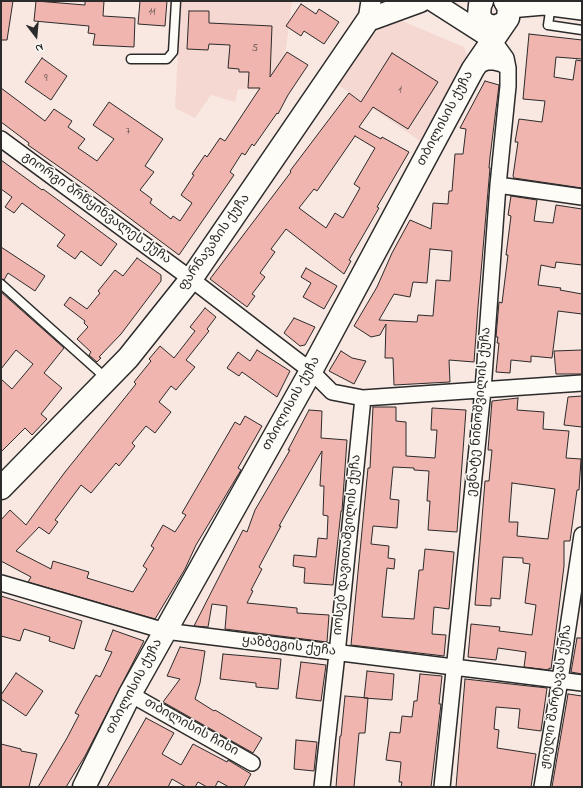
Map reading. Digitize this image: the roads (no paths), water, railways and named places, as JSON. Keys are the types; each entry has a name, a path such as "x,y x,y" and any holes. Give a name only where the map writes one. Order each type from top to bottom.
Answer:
{"main road":[{"name":"ფარნავაზის ქუჩა","path":"1,488 128,358 191,279 361,6 420,1"},
{"path":"482,10 484,24 489,26 500,26 505,13"},
{"name":"თბილისის ქუჩა","path":"84,787 130,694 311,371 473,69 505,13"}],"street":[{"path":"432,1 505,13 532,5 551,5 582,10"},
{"name":"ეგნატე ნინოშვილის ქუჩა","path":"442,787 483,390 498,185 508,86 505,13"},
{"path":"473,69 486,62 502,64 508,68"},
{"name":"გიორგი ბრწყინვალეს ქუჩა","path":"1,139 191,279 311,371 332,392 363,398 582,383"},
{"path":"498,185 582,197"},
{"name":"იოსებ დავითაშვილის ქუჩა","path":"322,787 363,398"},
{"name":"ჟიული შარტავას ქუჩა","path":"542,787 582,535"},
{"name":"ყაზბეგის ქუჩა","path":"1,583 165,631 337,654 582,683"},
{"name":"თბილისის ჩიხი","path":"130,694 252,762"}],"lane":[{"path":"131,59 167,59 173,52 176,1"},
{"path":"551,5 548,25 582,30"},
{"path":"1,284 108,379"}]}
